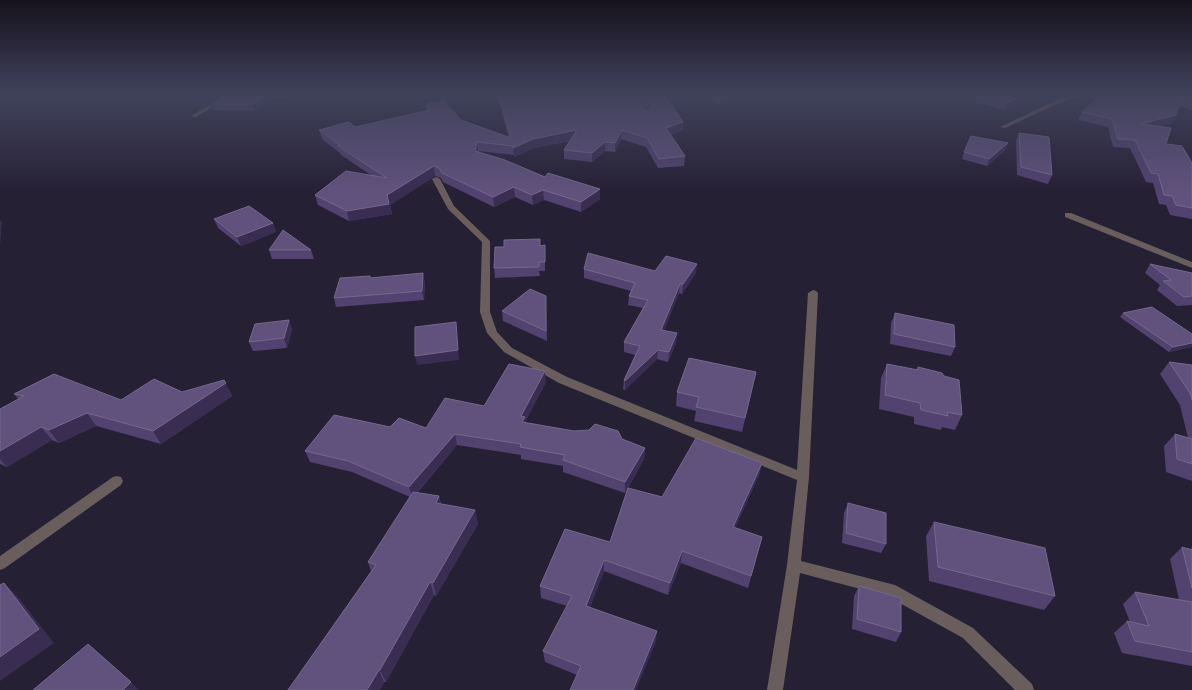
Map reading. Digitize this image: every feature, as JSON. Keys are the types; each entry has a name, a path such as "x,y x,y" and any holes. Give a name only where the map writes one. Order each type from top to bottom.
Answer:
{"street":[{"path":"436,179 452,207 486,241 485,312 492,332 508,350 563,380 803,477"},
{"path":"1068,215 1192,265"},
{"path":"775,690 794,565 803,477 813,293"},
{"path":"0,564 117,481"},
{"path":"794,565 890,590 968,633 1026,690"}],"building":[{"path":"330,127 481,127 511,138 508,127 668,127 666,128 685,156 659,159 647,138 622,130 615,143 605,142 592,153 564,150 577,130 533,139 513,148 513,146 477,142 475,151 505,160 545,177 548,173 600,189 581,202 543,190 532,195 514,187 493,197 442,173 439,168 434,166 387,195 389,204 347,211 315,195 346,171 387,178 338,146 340,145 319,130"},
{"path":"1114,127 1171,128 1166,144 1182,146 1192,163 1192,208 1176,205 1172,196 1164,195 1158,174 1151,173 1135,140 1118,139"},
{"path":"1019,133 1049,137 1052,175 1021,167"},
{"path":"971,136 1008,143 989,159 964,152"},
{"path":"249,206 273,223 237,237 214,219"},
{"path":"283,230 311,250 269,250"},
{"path":"540,239 540,246 545,245 545,262 539,262 539,267 494,268 495,247 504,247 504,240"},
{"path":"588,253 655,271 666,256 697,264 683,284 680,284 661,330 677,333 669,352 658,350 625,381 624,380 640,346 624,342 648,300 629,296 635,283 584,269"},
{"path":"1150,264 1192,273 1192,296 1184,297 1163,281 1171,280"},
{"path":"423,273 422,291 334,298 340,278 370,276 370,278"},
{"path":"530,289 546,296 546,331 502,311"},
{"path":"1152,307 1192,334 1192,343 1173,347 1123,313"},
{"path":"895,313 954,325 955,347 894,334"},
{"path":"289,320 284,338 249,342 255,324"},
{"path":"456,322 458,350 415,356 415,327"},
{"path":"689,358 756,372 745,418 696,407 699,397 677,392"},
{"path":"1169,362 1192,365 1192,400 1190,393"},
{"path":"509,364 545,371 521,416 525,417 522,422 574,431 589,430 595,424 618,431 622,439 645,448 625,482 563,460 565,455 520,447 521,444 455,434 409,487 348,461 305,451 334,415 390,427 399,418 426,428 445,398 484,406"},
{"path":"887,364 918,370 918,367 942,373 944,376 959,380 962,415 947,412 948,416 921,410 920,403 885,395"},
{"path":"54,374 121,400 154,379 182,392 224,380 226,383 153,431 87,413 49,430 41,427 0,451 0,409 24,396 14,394"},
{"path":"1175,434 1192,439 1192,464 1177,459"},
{"path":"696,438 762,463 733,527 762,537 751,576 682,551 670,583 604,560 586,606 657,631 633,690 570,690 581,666 543,651 572,596 540,586 565,529 610,542 628,488 662,497"},
{"path":"413,492 439,496 436,503 475,510 433,583 430,582 380,670 367,690 288,690 376,565 368,562"},
{"path":"848,503 886,513 886,544 846,533"},
{"path":"934,522 1045,548 1055,596 938,567"},
{"path":"1182,547 1192,550 1192,588"},
{"path":"4,583 39,629 0,657 0,585"},
{"path":"859,586 901,598 901,632 857,619"},
{"path":"1135,592 1192,602 1192,652 1135,641 1127,621 1149,626"},
{"path":"88,644 131,682 123,690 33,690"}]}
